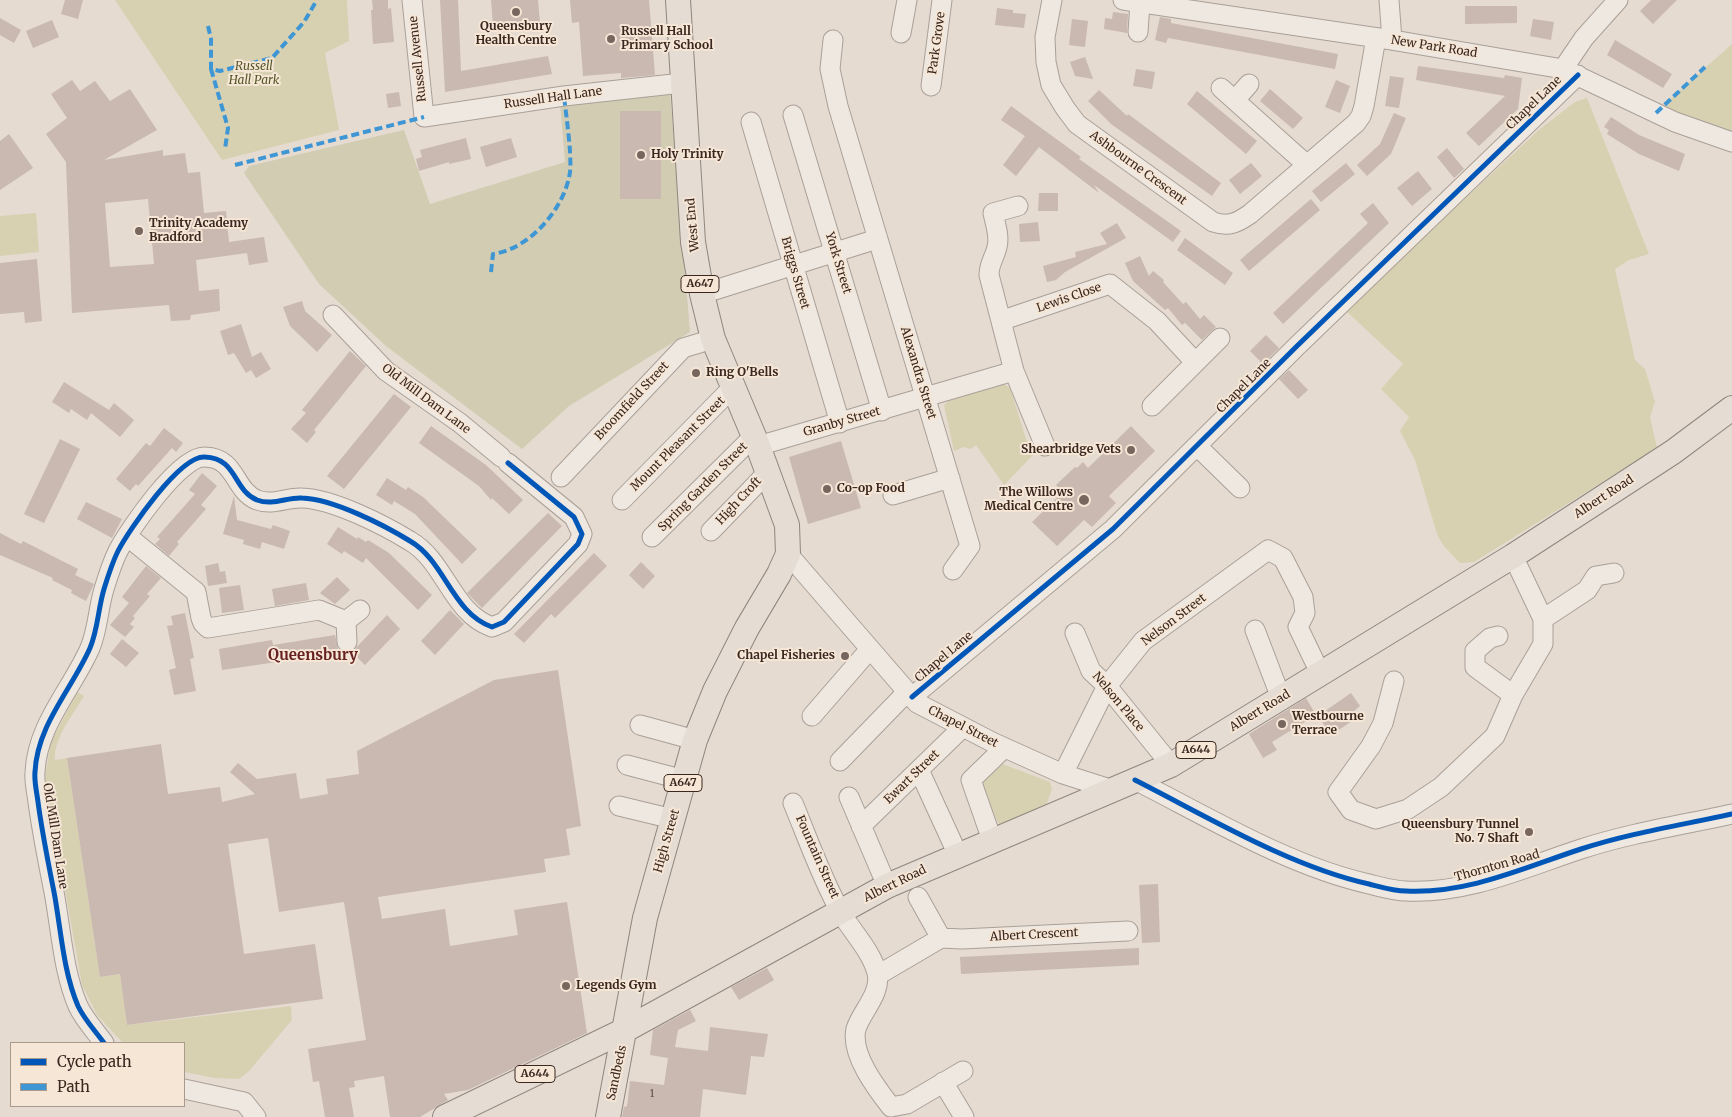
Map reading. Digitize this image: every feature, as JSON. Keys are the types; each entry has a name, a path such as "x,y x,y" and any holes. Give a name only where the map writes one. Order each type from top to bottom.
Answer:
{"main road":[{"name":"West End","path":"678,0 694,242 702,294 713,339 756,441 787,525 788,554"},
{"name":"Albert Road","path":"626,1030 887,886 1110,789 1171,765 1513,556 1673,452 1732,408"},
{"name":"High Street","path":"626,1030 645,918 695,740 715,690 747,628 779,574 788,554"},
{"name":"A644","path":"444,1117 626,1030"},
{"name":"Sandbeds","path":"608,1117 626,1030"}],"street":[{"name":"Russell Avenue","path":"412,0 424,118"},
{"path":"901,33 907,0"},
{"name":"Park Grove","path":"931,86 942,0"},
{"name":"Ashbourne Crescent","path":"1052,0 1045,37 1046,62 1051,85 1077,124 1213,222 1226,226 1238,222 1307,165 1361,116 1384,39 1389,0"},
{"name":"Chapel Lane","path":"840,761 910,694 1113,529 1570,72 1584,38 1618,0"},
{"path":"1132,1 1138,32"},
{"name":"New Park Road","path":"1132,1 1384,39 1570,72 1675,122 1732,142"},
{"name":"Alexandra Street","path":"833,40 830,69 838,106 970,546 953,570"},
{"name":"Russell Hall Lane","path":"424,118 564,96 682,83"},
{"path":"1249,84 1228,94 1307,165"},
{"name":"York Street","path":"793,115 882,411"},
{"name":"Briggs Street","path":"751,122 840,423"},
{"path":"1018,206 993,213 997,232 997,246 989,263 990,274 1003,320 1014,371 1045,446"},
{"path":"702,294 877,239"},
{"name":"Lewis Close","path":"1003,320 1110,284 1157,321 1195,362"},
{"name":"Old Mill Dam Lane","path":"103,1042 78,1007 64,958 41,827 35,772 43,734 90,650 103,592 118,553 127,536 180,470 202,456 216,458 227,464 244,490 257,500 278,502 303,498 332,505 374,521 414,542 435,565 457,599 478,622 492,627 504,622 578,544 582,534 574,517 460,423 386,372 333,315"},
{"path":"1152,406 1220,338"},
{"name":"Broomfield Street","path":"561,477 683,348 713,339"},
{"name":"Granby Street","path":"756,441 840,423 1014,371"},
{"name":"Mount Pleasant Street","path":"622,500 734,388"},
{"name":"Spring Garden Street","path":"652,537 756,441"},
{"path":"1197,446 1240,488"},
{"name":"High Croft","path":"711,531 768,472"},
{"path":"893,495 950,478"},
{"path":"127,536 196,592 200,618 208,628 319,610 353,616 347,642"},
{"name":"Nelson Street","path":"1063,774 1107,686 1143,641 1268,550 1283,558 1303,597 1305,613 1298,627 1321,675"},
{"name":"Chapel Street","path":"788,554 917,703 1004,748 1063,774 1110,789"},
{"path":"1394,681 1383,723 1371,746 1333,792 1351,810 1376,819 1408,809 1441,787 1495,736 1513,695 1543,644 1543,619 1513,556"},
{"path":"1543,619 1588,590 1596,576 1614,573"},
{"path":"1255,630 1281,698"},
{"name":"Nelson Place","path":"1075,633 1091,671 1107,686 1171,765"},
{"path":"1498,636 1490,638 1475,651 1475,667 1513,695"},
{"path":"812,716 870,649"},
{"path":"640,725 695,740"},
{"name":"Ewart Street","path":"861,826 963,727"},
{"path":"992,840 971,780 1004,748"},
{"path":"627,765 684,780"},
{"path":"919,770 958,855"},
{"name":"Thornton Road","path":"1135,780 1289,857 1350,880 1404,891 1446,891 1472,885 1509,875 1583,849 1732,814"},
{"path":"849,797 887,886"},
{"name":"Fountain Street","path":"793,803 840,911 863,944 878,975"},
{"path":"619,806 673,819"},
{"path":"918,897 941,938 878,975 873,999 856,1029 857,1049 873,1084 891,1107 907,1104 963,1071"},
{"name":"Albert Crescent","path":"941,938 962,939 1128,931"},
{"path":"943,1082 964,1117"},
{"path":"185,1089 244,1102 256,1117"}],"green space":[{"name":"Russell Hall Park","path":"115,0 347,0 349,41 325,53 339,130 222,160"},
{"path":"1732,44 1732,131 1660,108"},
{"path":"1587,98 1649,254 1629,260 1615,269 1635,360 1645,369 1655,402 1650,417 1657,448 1474,562 1460,563 1443,545 1437,534 1415,460 1400,431 1409,417 1381,389 1403,364 1345,310 1540,129 1575,102"},
{"path":"36,213 39,252 0,256 0,216"},
{"path":"1004,384 1010,388 1026,439 1035,453 1004,485 976,445 971,449 964,447 954,451 944,405 950,399"},
{"path":"77,692 84,696 61,735 55,752 55,760 67,758 100,977 120,974 127,1025 291,1006 292,1020 249,1071 239,1079 215,1078 185,1072 185,1042 122,1042 97,1015 82,985 45,777 51,742"},
{"path":"1000,763 1050,782 1052,789 1045,809 999,824 980,790 986,774"}],"shaded area":[{"path":"670,92 690,332 569,406 522,449 386,346 319,284 244,173 249,166 404,130 430,204 565,162 560,103"}],"building":[{"path":"65,0 83,0 78,19 61,14"},
{"path":"372,0 388,0 388,9 391,8 394,42 373,44"},
{"path":"440,0 458,0 461,71 548,56 552,74 445,92"},
{"name":"Queensbury Health Centre","path":"491,0 538,0 540,23 493,26"},
{"path":"570,0 649,0 655,75 621,78 621,73 583,76 579,22 572,23"},
{"path":"1651,0 1677,0 1653,24 1640,11"},
{"path":"1465,6 1517,6 1517,23 1465,24"},
{"path":"997,8 1013,10 1013,13 1026,14 1024,28 995,25"},
{"path":"1113,12 1128,14 1127,33 1104,29 1105,18 1112,19"},
{"path":"1160,17 1171,19 1171,23 1338,54 1335,69 1168,38 1166,43 1155,40"},
{"path":"0,18 21,30 14,43 0,35"},
{"path":"1072,19 1088,21 1085,47 1069,45"},
{"path":"1533,19 1554,22 1551,40 1530,36"},
{"path":"52,20 59,37 33,48 26,31"},
{"path":"1615,40 1672,74 1663,88 1607,55"},
{"path":"1085,57 1093,79 1075,76 1070,62"},
{"path":"1418,66 1504,78 1505,75 1522,78 1518,109 1479,146 1466,133 1505,96 1416,80"},
{"path":"1136,69 1155,72 1152,89 1133,86"},
{"path":"1390,76 1404,78 1399,108 1385,106"},
{"path":"72,80 80,91 95,81 110,101 130,89 157,130 104,160 163,150 163,156 185,153 188,173 200,172 204,213 226,211 229,242 264,237 268,262 249,265 247,253 196,260 199,291 219,289 220,311 191,315 190,320 171,321 169,305 72,313 66,162 46,134 67,118 51,94","holes":["148,199 154,264 110,267 105,203"]},
{"path":"1336,80 1350,86 1340,113 1325,107"},
{"path":"1270,89 1303,118 1293,129 1260,101"},
{"path":"1099,90 1127,116 1128,114 1221,183 1212,196 1111,124 1088,101"},
{"path":"1197,91 1257,141 1246,154 1187,104"},
{"path":"399,92 401,106 388,108 386,94"},
{"path":"1011,106 1081,157 1079,159 1181,231 1173,242 1094,185 1099,193 1039,147 1016,176 1003,165 1025,136 1001,120"},
{"name":"Holy Trinity","path":"620,111 661,111 661,199 620,199"},
{"path":"1394,113 1406,118 1391,154 1367,176 1357,165 1380,144"},
{"path":"1611,117 1639,135 1685,154 1679,171 1639,154 1607,134 1609,130 1604,127"},
{"path":"9,134 33,168 0,190 0,141"},
{"path":"466,138 471,159 449,164 449,162 419,171 416,159 422,157 420,150"},
{"path":"511,138 517,157 486,167 480,147"},
{"path":"1447,148 1464,169 1454,178 1437,157"},
{"path":"1251,163 1262,176 1240,194 1229,180"},
{"path":"1346,163 1355,174 1321,202 1312,191"},
{"path":"1418,171 1432,189 1412,206 1397,188"},
{"path":"1039,193 1058,193 1058,211 1038,211"},
{"path":"1311,199 1320,210 1249,271 1240,260"},
{"path":"1373,203 1389,223 1283,324 1273,313 1368,223 1360,214"},
{"path":"1038,222 1040,241 1020,242 1019,224"},
{"path":"1117,223 1126,238 1065,272 1056,280 1047,282 1043,266 1076,257 1075,252 1107,244 1100,233"},
{"path":"1185,238 1233,273 1225,285 1177,250"},
{"path":"1140,256 1149,276 1153,271 1164,280 1163,282 1183,304 1186,302 1200,319 1204,315 1216,327 1202,340 1185,323 1182,325 1168,308 1165,310 1133,281 1125,263"},
{"path":"37,259 42,321 25,323 24,312 0,314 0,263"},
{"path":"302,301 305,311 332,335 317,352 290,326 283,307"},
{"path":"241,324 252,357 261,352 271,369 256,378 251,370 246,373 234,353 228,355 220,331"},
{"path":"1266,335 1279,348 1263,364 1250,351"},
{"path":"350,351 366,366 314,430 316,432 307,443 291,429 306,413 302,410"},
{"path":"1289,370 1308,390 1298,399 1279,379"},
{"path":"64,382 109,410 114,403 134,420 120,437 91,413 87,420 71,409 69,413 52,402"},
{"path":"394,394 411,407 344,489 327,476"},
{"path":"431,426 486,465 523,500 509,514 492,498 491,500 479,486 419,443"},
{"name":"The Willows Medical Centre","path":"1131,426 1155,451 1109,496 1116,503 1092,527 1084,520 1057,546 1032,522 1063,492 1056,485 1083,462 1088,468"},
{"path":"164,428 183,443 176,452 172,448 138,486 136,484 130,491 116,479 146,443 150,446"},
{"path":"60,439 80,449 44,523 24,514"},
{"name":"Co-op Food","path":"841,441 861,508 808,524 789,457"},
{"path":"202,473 217,486 201,505 206,509 177,542 179,544 169,556 155,544 160,539 157,537 195,494 189,490"},
{"path":"387,478 406,490 408,487 423,497 477,549 462,564 415,514 394,501 392,505 376,495"},
{"path":"234,496 237,520 271,529 273,525 290,531 284,549 262,542 260,549 243,544 244,540 223,534"},
{"path":"86,502 122,519 112,538 77,519"},
{"path":"548,513 562,526 482,608 467,593"},
{"path":"338,527 357,539 358,537 366,542 368,540 389,553 432,595 418,610 366,558 363,563 344,551 342,554 327,544"},
{"path":"0,533 21,544 23,541 78,569 75,575 94,584 86,601 71,593 72,590 52,580 53,578 0,555"},
{"path":"594,553 607,566 555,618 551,614 524,643 514,634"},
{"path":"641,562 655,576 643,589 629,575"},
{"path":"218,563 220,572 225,571 227,583 208,586 205,566"},
{"path":"146,566 161,578 147,594 150,596 133,616 135,618 130,624 134,627 125,637 110,625 129,603 122,597"},
{"path":"337,577 350,590 335,604 320,593"},
{"path":"306,583 309,600 275,606 272,589"},
{"path":"240,585 244,610 222,613 219,588"},
{"path":"450,610 464,624 435,655 421,641"},
{"path":"185,613 194,658 190,659 196,691 174,695 169,670 176,668 167,626 173,625 171,616"},
{"path":"387,615 400,629 365,665 352,652"},
{"path":"335,635 339,653 222,670 219,649 272,640 273,645"},
{"path":"122,639 139,653 126,667 110,654"},
{"path":"558,670 581,826 566,829 570,855 544,859 546,872 378,897 382,919 445,909 450,946 518,935 514,910 567,902 587,1033 468,1090 444,1094 448,1100 420,1117 390,1117 384,1076 354,1081 355,1087 349,1088 354,1117 325,1117 319,1081 313,1082 308,1049 366,1040 344,902 279,912 268,838 228,844 244,954 315,944 323,999 127,1025 120,974 100,977 67,758 161,744 168,794 220,787 222,802 255,794 230,772 238,763 257,779 296,773 300,799 328,794 326,779 359,774 357,751 494,680"},
{"path":"1351,693 1360,706 1354,711 1358,717 1331,735 1318,716"},
{"name":"Westbourne Terrace","path":"1306,698 1316,715 1272,742 1277,750 1263,758 1249,734"},
{"path":"1158,884 1160,942 1142,943 1139,885"},
{"path":"1139,948 1139,965 961,974 960,957"},
{"path":"767,968 774,980 739,1000 731,987"},
{"path":"690,1010 696,1021 678,1030 675,1047 708,1051 710,1027 768,1034 764,1057 751,1056 746,1095 703,1089 700,1117 622,1117 624,1107 627,1106 630,1081 664,1085 668,1058 650,1055 653,1030"}],"marked path":[{"path":"208,26 211,39 211,69 220,71 272,58 304,22 317,0"},
{"path":"1656,113 1705,67"},
{"path":"211,69 228,128 225,149"},
{"path":"491,272 493,254 507,251 520,244 544,225 567,186 570,172 570,155 564,96"},
{"path":"235,165 424,117"}],"cycle path":[{"path":"912,697 1113,529 1297,346 1578,75"},
{"path":"103,1042 78,1006 69,979 41,824 35,772 37,755 42,739 56,708 90,648 110,570 118,551 133,527 156,495 182,468 195,460 205,457 215,459 229,468 243,489 257,500 274,502 296,498 314,499 343,508 373,521 410,541 432,561 467,610 478,620 492,627 504,622 578,544 582,534 574,517 508,463"},
{"path":"1135,780 1279,853 1339,876 1401,891 1429,891 1473,884 1600,843 1732,814"}],"place":[{"name":"Queensbury Health Centre","path":"516,12"},
{"name":"Russell Hall Primary School","path":"611,39"},
{"name":"Holy Trinity","path":"641,155"},
{"name":"Trinity Academy Bradford","path":"139,231"},
{"name":"Ring O'Bells","path":"696,373"},
{"name":"Shearbridge Vets","path":"1131,450"},
{"name":"Co-op Food","path":"827,489"},
{"name":"The Willows Medical Centre","path":"1084,500"},
{"name":"Chapel Fisheries","path":"845,656"},
{"name":"Westbourne Terrace","path":"1282,724"},
{"name":"Queensbury Tunnel No. 7 Shaft","path":"1529,832"},
{"name":"Legends Gym","path":"566,986"}],"district":[{"name":"Queensbury","path":"313,656"}]}
